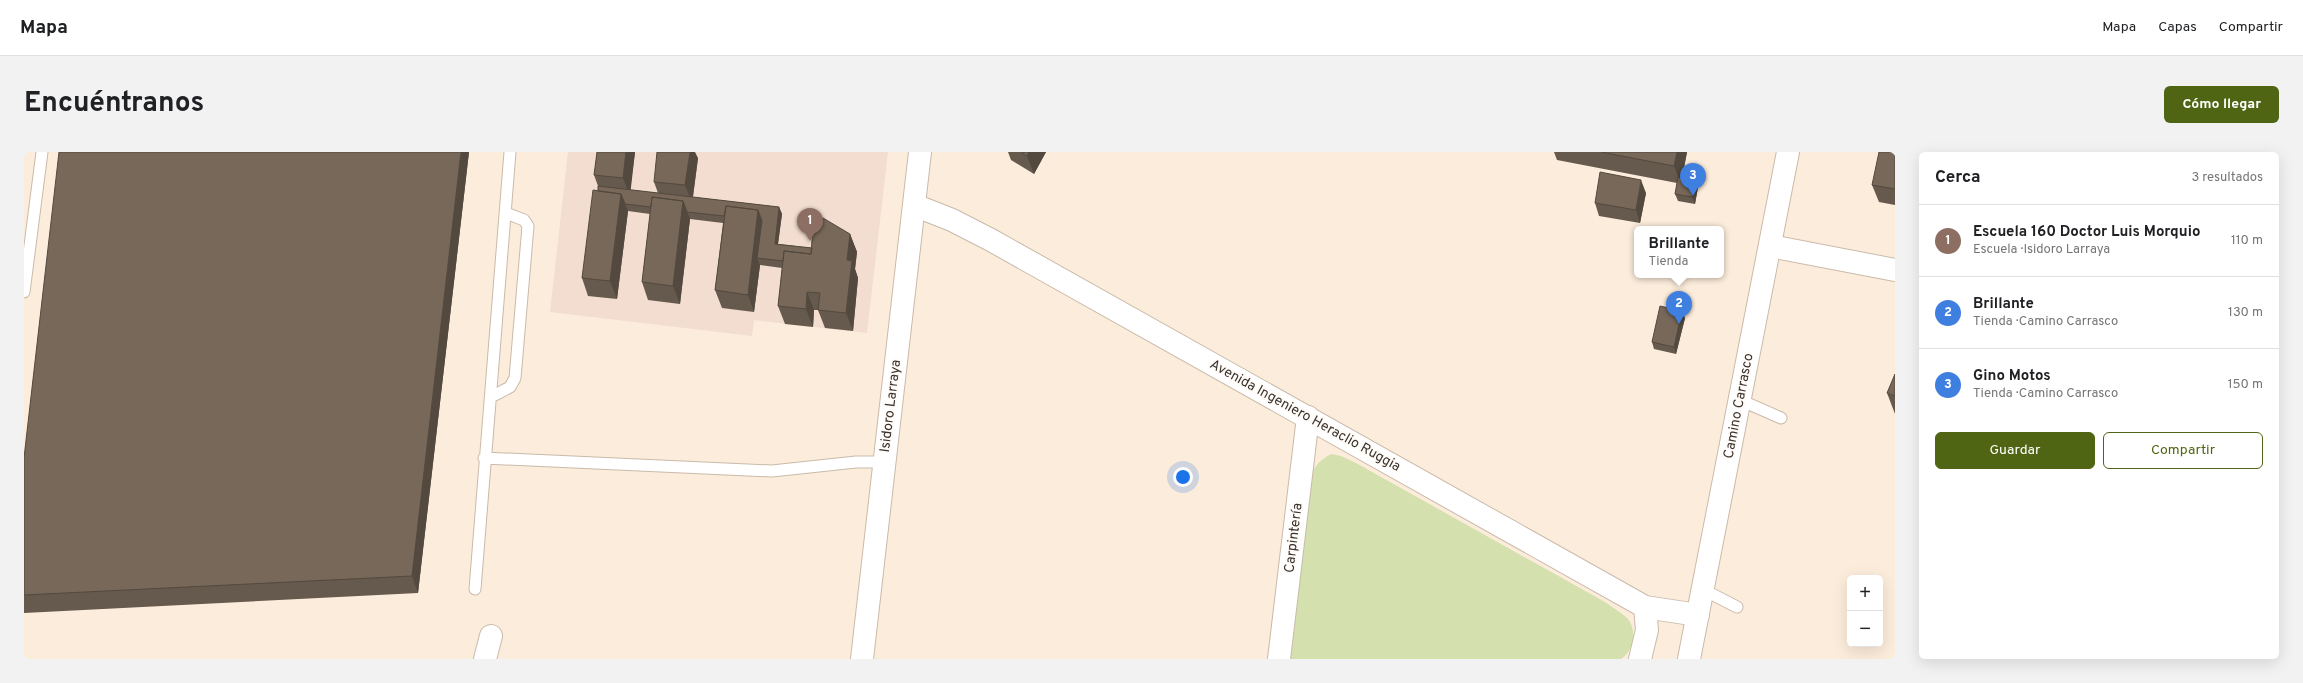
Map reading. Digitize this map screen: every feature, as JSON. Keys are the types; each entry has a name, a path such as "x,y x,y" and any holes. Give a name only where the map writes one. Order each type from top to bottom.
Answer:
{"street":[{"name":"Isidoro Larraya","path":"862,659 920,152"},
{"name":"Camino Carrasco","path":"1689,659 1788,152"},
{"name":"Avenida Ingeniero Heraclio Ruggia","path":"914,205 952,220 991,240 1645,607 1698,616"},
{"path":"1770,246 1895,270"},
{"name":"Carpintería","path":"1279,659 1308,417"},
{"path":"1640,659 1647,630 1645,607"},
{"path":"485,659 491,636"}],"lane":[{"path":"24,292 42,152"},
{"path":"475,589 484,458 491,397 510,152"},
{"path":"491,397 510,387 515,378 528,233 528,226 524,220 506,213"},
{"path":"1740,400 1781,418"},
{"path":"484,458 772,471 856,462 885,462"},
{"path":"1702,589 1737,607"}],"shaded area":[{"path":"568,152 888,152 867,333 754,320 752,336 550,312"}],"green space":[{"path":"1331,454 1341,456 1356,463 1605,602 1624,615 1630,622 1633,639 1629,651 1621,659 1289,659 1311,476 1318,463"}],"building":[{"path":"59,152 461,152 412,576 24,595 24,458"},
{"path":"597,152 626,152 623,178 594,175"},
{"path":"657,152 690,152 685,185 654,182"},
{"path":"1021,152 1029,152 1027,156"},
{"path":"1601,152 1677,152 1674,166"},
{"path":"1879,152 1895,152 1895,189 1872,185"},
{"path":"1600,172 1641,180 1636,210 1595,203"},
{"path":"1678,177 1695,180 1692,197 1675,194"},
{"path":"598,186 779,207 775,244 812,248 811,254 784,251 783,261 757,258 762,221 758,210 726,206 724,216 687,212 683,201 652,197 651,207 625,204 621,194 598,191"},
{"path":"593,190 621,194 610,281 582,278"},
{"path":"652,197 683,201 673,286 642,282"},
{"path":"726,206 758,210 748,295 715,290"},
{"path":"823,218 850,234 847,260 852,261 846,313 818,310 820,293 807,292 806,309 778,306 784,251 811,254 813,226 817,220"},
{"path":"1660,306 1682,311 1674,347 1652,342"},
{"path":"1895,374 1895,396 1887,393"}],"place":[{"name":"Gino Motos","path":"1693,196"},
{"name":"Escuela 160 Doctor Luis Morquio","path":"810,241"},
{"name":"Brillante","path":"1679,324"}]}
